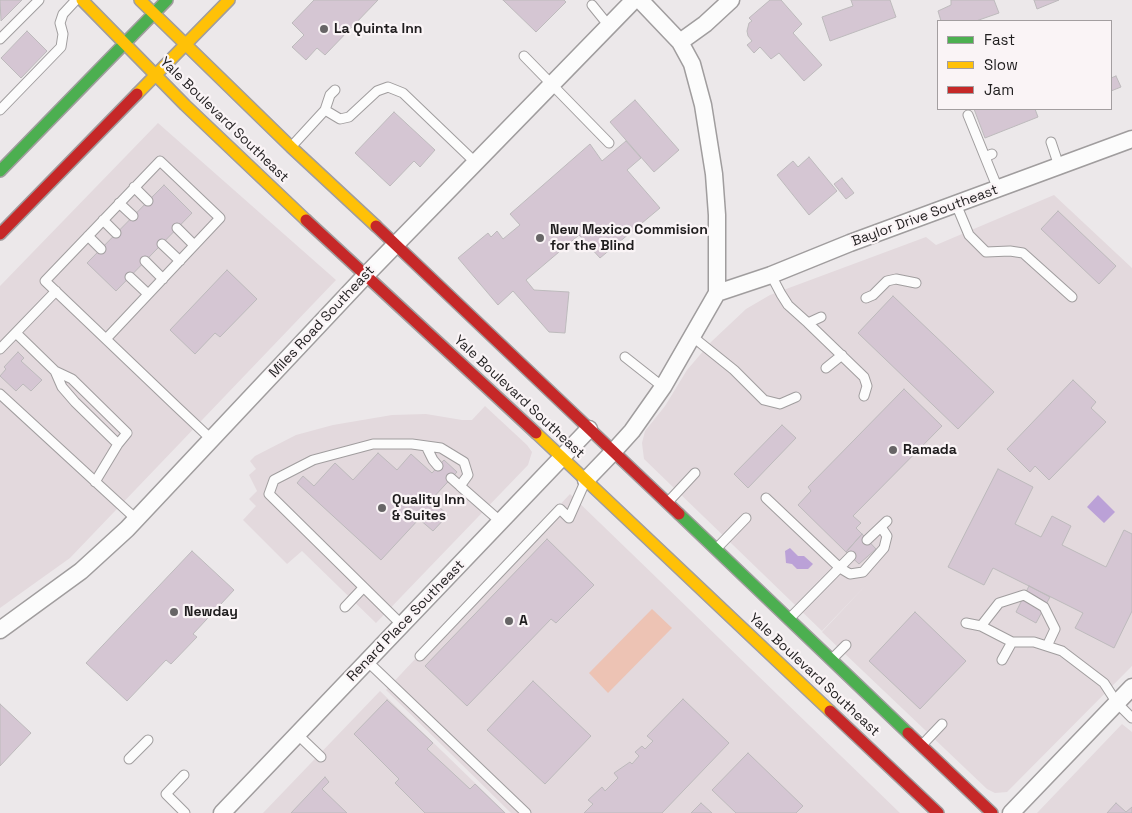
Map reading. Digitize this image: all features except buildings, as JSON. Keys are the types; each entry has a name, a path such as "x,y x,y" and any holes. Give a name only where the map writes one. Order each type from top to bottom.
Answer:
{"main road":[{"name":"Yale Boulevard Southeast","path":"82,0 156,76 365,276 562,457 938,813"},
{"name":"Yale Boulevard Southeast","path":"140,0 291,147 396,244 992,813"},
{"path":"0,171 166,0"},
{"path":"0,234 229,0"}],"street":[{"name":"Miles Road Southeast","path":"0,630 81,571 136,519 365,276 634,0"},
{"path":"586,480 632,431 663,387 717,293 717,215 714,174 703,105 692,64 680,42 640,0"},
{"path":"680,42 705,24 731,0"},
{"name":"Baylor Drive Southeast","path":"717,293 771,275 1059,166 1131,142"},
{"name":"Renard Place Southeast","path":"222,813 589,429"},
{"path":"1011,813 1132,688"}],"lane":[{"path":"0,38 39,0"},
{"path":"0,110 61,46 63,34 60,24 63,14 76,0"},
{"path":"592,5 609,26"},
{"path":"524,56 553,83 609,143"},
{"path":"325,110 340,118 349,117 377,92 388,88 403,93 476,163"},
{"path":"291,147 325,110 330,95 335,90"},
{"path":"968,115 988,155 998,189"},
{"path":"1051,142 1059,166"},
{"path":"106,339 220,218 160,161 45,281 211,439"},
{"path":"134,187 148,201"},
{"path":"119,203 133,216"},
{"path":"956,204 969,235 986,252 1010,251 1023,253 1072,297"},
{"path":"103,220 116,233"},
{"path":"177,228 194,245"},
{"path":"88,236 100,249"},
{"path":"162,244 180,261"},
{"path":"145,261 163,278"},
{"path":"771,275 788,305 864,377 867,386 864,396"},
{"path":"130,277 148,294"},
{"path":"866,298 874,295 887,281 896,279 916,283"},
{"path":"0,349 56,291"},
{"path":"808,323 820,317"},
{"path":"16,333 55,371 72,379 127,433 118,444 95,482"},
{"path":"693,337 734,370 764,400 780,404 796,397"},
{"path":"826,368 842,355"},
{"path":"625,358 663,387"},
{"path":"55,371 62,387 118,444"},
{"path":"0,394 136,519"},
{"path":"402,625 269,494 274,480 313,460 373,444 412,444 442,448 464,462 468,475 460,486"},
{"path":"426,446 438,466"},
{"path":"666,503 695,473"},
{"path":"451,478 501,522"},
{"path":"420,656 560,509 570,518 586,480"},
{"path":"766,498 840,568 850,574 863,572 884,548 887,536 884,524 867,540"},
{"path":"716,550 746,518"},
{"path":"789,619 851,556"},
{"path":"344,607 363,588"},
{"path":"981,626 999,603 1024,595 1044,608 1055,629 1047,646"},
{"path":"966,623 981,626 1012,642 1034,642 1062,651 1104,683 1117,703 1132,718"},
{"path":"1002,660 1012,642"},
{"path":"832,659 846,645"},
{"path":"367,661 526,813"},
{"path":"922,746 942,724"},
{"path":"297,734 321,757"},
{"path":"130,759 148,740"},
{"path":"184,775 166,794 185,813"}],"shaded area":[{"path":"158,123 336,280 70,558 0,608 0,286"},
{"path":"1054,195 1132,268 1132,666 1007,792 995,793 987,789 822,632 866,585 822,631 644,459 642,443 645,431 665,406 687,370 711,342 746,309 770,295 926,237 936,245"},
{"path":"485,406 527,445 532,452 528,465 376,623 302,551 287,564 243,520 256,506 249,499 257,491 249,475 256,469 250,461 255,456 296,435 333,425 392,415 426,414 472,420"},
{"path":"570,494 900,813 511,813 386,690"},
{"path":"1098,495 1115,512 1104,523 1087,507"},
{"path":"790,548 798,556 804,556 813,564 808,569 797,569 792,564 786,563 785,551"},
{"path":"652,609 672,628 608,693 589,673"},
{"path":"380,691 506,813 263,813"},
{"path":"1122,724 1132,732 1132,813 1037,813"}],"traffic: fast":[{"path":"0,171 167,0"},
{"path":"679,514 908,733"}],"traffic: slow":[{"path":"82,0 185,105 306,220"},
{"path":"140,0 291,147 376,226"},
{"path":"137,94 229,0"},
{"path":"536,433 830,711"}],"traffic: jam":[{"path":"0,234 137,94"},
{"path":"306,220 536,433"},
{"path":"376,226 679,514"},
{"path":"830,711 938,813"},
{"path":"908,733 992,813"}],"place":[{"name":"La Quinta Inn","path":"324,29"},
{"name":"New Mexico Commision for the Blind","path":"540,238"},
{"name":"Ramada","path":"893,450"},
{"name":"Quality Inn & Suites","path":"382,508"},
{"name":"Newday","path":"174,612"},
{"name":"A","path":"509,621"}]}
